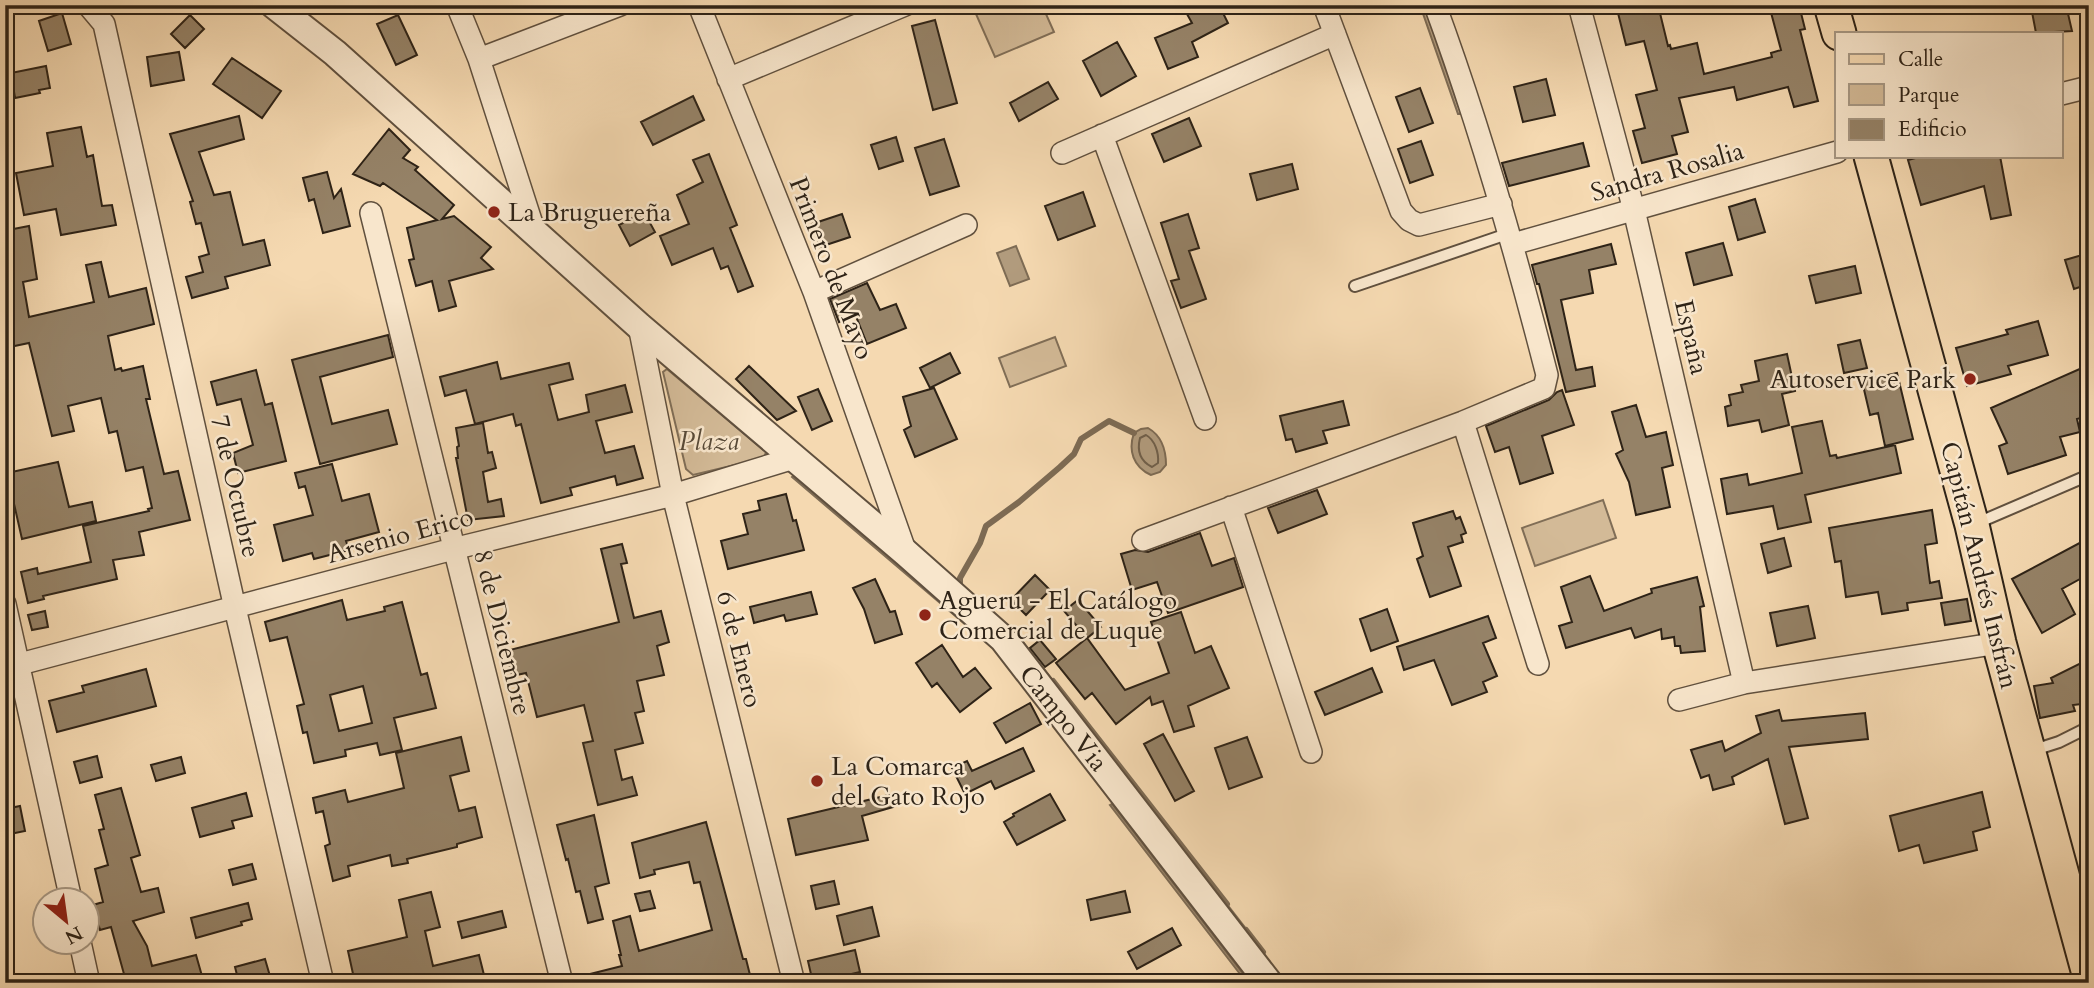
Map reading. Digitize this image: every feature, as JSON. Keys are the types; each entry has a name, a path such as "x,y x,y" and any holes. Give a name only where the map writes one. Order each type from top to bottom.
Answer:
{"main road":[{"path":"1831,5 1839,32"},
{"name":"Capitán Andrés Insfrán","path":"1872,158 1972,525 1999,643 2089,974"}],"street":[{"name":"7 de Octubre","path":"88,5 104,24 235,608 323,983"},
{"name":"Campo Via","path":"274,5 335,53 639,326 1003,639 1269,983"},
{"path":"457,5 479,59 534,230"},
{"path":"479,59 620,5"},
{"name":"Primero de Mayo","path":"699,5 814,292 906,553"},
{"path":"729,79 905,5"},
{"path":"1324,5 1404,215 1419,225 1501,204"},
{"path":"1143,540 1463,422 1539,392 1547,383 1512,238 1465,88 1435,5"},
{"name":"España","path":"1579,5 1634,210 1744,683"},
{"path":"1062,153 1335,34"},
{"path":"2062,94 2089,87"},
{"path":"1102,135 1205,419"},
{"name":"Sandra Rosalia","path":"1512,238 1634,210 1835,153"},
{"name":"8 de Diciembre","path":"371,214 562,983"},
{"path":"814,292 966,225"},
{"name":"6 de Enero","path":"639,326 673,495 794,983"},
{"path":"1463,422 1538,664"},
{"name":"Arsenio Erico","path":"13,667 453,549 673,495 793,458"},
{"path":"1231,507 1311,752"},
{"path":"5,604 13,667 67,886"},
{"path":"1679,701 1744,683 1999,643"},
{"path":"83,956 89,983"}],"lane":[{"path":"1355,286 1512,238"},
{"path":"1972,525 2089,475"},
{"path":"2028,752 2059,742 2089,727"}],"green space":[{"path":"972,5 1042,5 1054,32 995,57"},
{"path":"1055,337 1066,366 1010,387 999,358"},
{"name":"Plaza","path":"667,369 766,452 764,458 693,475 686,469 663,372"},
{"path":"1603,500 1616,538 1535,566 1522,528"}],"water":[{"path":"1420,5 1423,5 1426,12 1461,114 1458,114"},
{"path":"1016,246 1029,279 1010,286 997,253"},
{"path":"1148,428 1160,439 1166,459 1166,465 1160,472 1151,475 1136,463 1132,452 1134,433"},
{"path":"793,476 993,648 792,477"},
{"path":"1020,638 1250,934 1249,935 1018,640"},
{"path":"1112,804 1250,983 1247,983 1110,805"}],"building":[{"path":"1182,5 1219,5 1228,23 1192,42 1198,57 1168,69 1155,38 1192,23"},
{"path":"1616,5 1655,5 1656,10 1659,9 1668,46 1670,45 1671,49 1697,43 1704,74 1772,57 1771,53 1781,50 1769,5 1799,5 1805,29 1800,30 1818,101 1794,107 1788,87 1737,100 1734,87 1679,98 1688,132 1672,136 1677,154 1642,163 1633,131 1645,128 1636,95 1657,90 1644,41 1626,45"},
{"path":"2066,5 2072,31 2036,32 2032,12"},
{"path":"62,13 71,44 48,51 39,21"},
{"path":"190,15 204,29 185,48 171,34"},
{"path":"398,15 417,55 396,65 377,24"},
{"path":"935,20 957,103 933,110 912,26"},
{"path":"1117,42 1136,76 1101,96 1083,61"},
{"path":"179,52 184,80 151,86 147,57"},
{"path":"232,58 281,91 262,118 213,84"},
{"path":"46,66 50,88 15,98 11,73"},
{"path":"1546,79 1555,115 1523,122 1514,87"},
{"path":"1048,82 1058,99 1019,121 1010,103"},
{"path":"1420,88 1433,123 1409,132 1396,97"},
{"path":"693,96 704,120 653,145 641,122"},
{"path":"239,116 244,139 199,152 214,195 230,192 243,245 264,240 270,265 225,277 228,288 192,298 186,277 203,272 199,257 209,254 201,223 196,224 190,202 193,201 170,134"},
{"path":"1189,118 1201,146 1164,162 1152,134"},
{"path":"81,127 87,157 93,155 102,206 112,205 116,225 61,235 56,209 24,215 16,173 53,166 47,133"},
{"path":"389,129 410,150 403,158 418,167 415,170 454,205 442,219 454,216 491,247 481,258 493,269 449,281 456,306 439,311 432,281 416,286 409,260 414,259 407,228 437,220 383,183 380,186 353,174"},
{"path":"896,137 903,161 879,169 871,145"},
{"path":"944,139 959,186 930,195 915,148"},
{"path":"1421,141 1433,175 1410,183 1398,149"},
{"path":"1583,143 1589,166 1509,186 1502,163"},
{"path":"709,154 737,225 730,228 753,286 738,292 728,266 721,269 713,248 672,265 660,236 689,224 677,195 703,182 693,160"},
{"path":"2000,158 2011,215 1991,219 1984,186 1921,205 1908,160"},
{"path":"1292,164 1298,189 1257,200 1250,174"},
{"path":"327,172 334,198 341,189 350,226 323,233 314,199 309,201 303,178"},
{"path":"1083,192 1095,226 1058,240 1045,206"},
{"path":"1755,199 1765,232 1738,240 1729,207"},
{"path":"644,212 655,232 630,246 619,225"},
{"path":"842,214 850,237 820,247 812,224"},
{"path":"1188,214 1199,248 1189,251 1206,299 1181,308 1171,281 1179,279 1161,223"},
{"path":"29,226 37,279 23,282 29,317 94,302 86,265 101,262 109,297 146,288 154,324 108,336 115,370 143,366 150,399 146,399 164,474 178,471 190,520 139,532 144,555 113,560 117,579 43,596 44,599 28,603 21,572 37,568 38,574 91,562 83,526 149,511 148,509 152,508 143,467 126,471 117,431 109,433 101,398 68,406 74,431 52,436 29,343 5,348 5,236 9,236 8,230"},
{"path":"1723,243 1732,275 1694,285 1686,253"},
{"path":"1611,244 1616,264 1589,270 1593,293 1561,300 1576,370 1592,367 1595,386 1566,392 1532,265"},
{"path":"2089,253 2089,284 2074,289 2065,260"},
{"path":"1855,266 1861,293 1816,303 1809,276"},
{"path":"867,283 880,310 896,304 906,328 867,344 855,314 839,322 830,299"},
{"path":"2038,321 2048,355 2008,366 2011,374 1967,386 1956,348 2008,334 2006,330"},
{"path":"388,335 393,357 320,377 332,424 388,410 397,444 320,464 292,360"},
{"path":"1860,340 1867,368 1844,373 1838,345"},
{"path":"950,353 960,373 930,388 920,368"},
{"path":"1787,354 1795,391 1782,394 1789,425 1762,432 1759,420 1728,426 1725,407 1731,405 1729,395 1743,392 1741,385 1759,381 1755,361"},
{"path":"497,362 501,379 569,363 573,379 549,385 558,420 589,412 586,395 625,385 632,412 596,421 605,453 634,446 643,478 617,485 615,476 570,488 572,495 541,503 521,424 516,426 513,414 475,424 466,390 445,396 440,377"},
{"path":"749,366 796,411 777,420 736,379"},
{"path":"2082,368 2085,384 2089,383 2089,416 2077,419 2080,432 2060,437 2066,455 2008,474 1999,446 2007,443 1991,408"},
{"path":"256,370 265,405 272,403 286,461 238,473 233,453 253,445 241,399 217,405 211,382"},
{"path":"1897,373 1913,439 1885,446 1878,413 1870,415 1862,381"},
{"path":"934,388 957,439 915,457 904,430 911,426 903,397"},
{"path":"818,389 832,421 812,430 798,397"},
{"path":"1562,390 1574,425 1542,436 1553,473 1520,484 1509,447 1495,452 1486,426 1549,400"},
{"path":"1343,401 1349,425 1323,431 1327,443 1296,452 1292,439 1286,440 1280,416"},
{"path":"1636,405 1646,437 1666,432 1673,465 1662,468 1670,507 1636,515 1629,482 1616,454 1623,450 1612,412"},
{"path":"1822,421 1830,456 1836,455 1837,458 1895,445 1901,473 1805,495 1811,522 1778,529 1773,506 1727,514 1721,479 1747,474 1749,485 1802,473 1792,427"},
{"path":"483,423 488,453 492,452 496,468 483,472 488,502 501,499 504,516 468,520 456,458 459,446 456,428"},
{"path":"58,462 69,507 92,502 96,521 22,539 7,473"},
{"path":"332,464 342,501 369,494 379,532 346,541 349,550 314,559 312,553 283,561 274,525 313,515 305,486 299,488 295,473"},
{"path":"1317,490 1327,514 1278,533 1268,508"},
{"path":"786,494 804,550 728,569 721,541 748,534 743,514 760,510 758,501"},
{"path":"1932,510 1937,543 1925,545 1930,583 1939,581 1942,598 1907,603 1908,610 1882,614 1878,592 1846,597 1841,561 1835,562 1829,528"},
{"path":"1453,511 1456,519 1460,517 1466,533 1461,535 1463,542 1448,547 1461,586 1430,597 1417,559 1423,556 1413,523"},
{"path":"1200,533 1212,566 1234,558 1243,587 1168,613 1157,582 1132,590 1121,554 1135,550 1148,552"},
{"path":"1784,538 1791,566 1768,573 1761,544"},
{"path":"2089,538 2089,574 2062,589 2075,614 2042,633 2012,579"},
{"path":"622,544 627,563 621,564 634,618 661,611 669,642 657,646 664,675 637,681 644,711 635,713 643,743 615,750 622,780 632,777 637,795 598,805 583,743 593,741 584,705 537,717 526,673 512,676 506,651 619,622 601,549"},
{"path":"1035,575 1050,590 1026,615 1011,600"},
{"path":"1590,576 1604,611 1652,593 1651,589 1697,577 1704,606 1700,607 1705,651 1681,653 1680,646 1675,646 1674,637 1662,639 1661,629 1635,638 1631,628 1566,648 1559,626 1572,622 1561,587"},
{"path":"875,579 890,612 895,611 902,634 875,643 864,609 853,588"},
{"path":"811,592 817,614 786,621 784,615 754,623 750,607"},
{"path":"1967,599 1971,621 1945,625 1941,603"},
{"path":"342,600 347,620 385,611 384,607 402,602 421,675 427,673 436,708 394,718 402,750 380,755 377,743 345,750 346,756 314,763 307,732 303,733 297,706 304,704 287,637 270,641 265,622","holes":["363,686 372,723 339,731 330,695"]},
{"path":"1078,600 1101,627 1087,638 1064,611"},
{"path":"1808,606 1815,638 1777,646 1770,613"},
{"path":"1387,609 1398,641 1371,651 1360,619"},
{"path":"45,611 48,627 32,630 28,615"},
{"path":"1181,612 1195,653 1211,646 1229,688 1188,706 1194,726 1174,732 1163,701 1152,705 1150,697 1116,724 1092,693 1085,699 1056,663 1087,638 1125,690 1169,673 1151,622"},
{"path":"1488,616 1496,638 1483,643 1497,676 1483,682 1487,692 1452,705 1434,660 1404,670 1397,647"},
{"path":"1040,640 1056,659 1045,667 1030,648"},
{"path":"942,645 963,677 975,668 991,688 960,712 937,683 932,687 916,663"},
{"path":"2089,659 2089,703 2073,705 2075,711 2040,718 2034,686 2053,683 2051,678"},
{"path":"1372,668 1382,692 1325,715 1315,692"},
{"path":"146,669 156,706 57,732 49,701 84,692 82,686"},
{"path":"1030,703 1041,724 1006,743 994,723"},
{"path":"1779,710 1782,721 1865,713 1868,739 1789,747 1808,818 1785,824 1768,759 1732,777 1734,784 1713,790 1709,775 1701,778 1691,750 1722,741 1725,751 1761,733 1756,716"},
{"path":"1163,734 1194,791 1175,801 1144,744"},
{"path":"461,737 469,771 450,776 459,811 475,807 482,837 457,844 457,847 407,859 408,863 392,866 390,855 348,866 350,876 333,881 325,846 330,844 323,811 316,813 313,798 345,790 348,802 404,788 396,753"},
{"path":"1247,737 1262,777 1229,789 1215,748"},
{"path":"1023,748 1034,771 995,789 991,781 965,794 952,768 967,761 972,771"},
{"path":"97,756 102,777 80,783 74,762"},
{"path":"181,757 185,773 156,781 151,765"},
{"path":"121,788 140,855 131,858 141,892 158,888 164,912 133,921 147,946 152,966 196,955 204,983 111,983 111,978 124,974 111,927 102,929 102,886 99,886 95,869 108,865 99,830 104,829 95,795"},
{"path":"1982,792 1990,827 1973,832 1977,850 1924,863 1919,845 1899,851 1890,816"},
{"path":"246,793 252,816 232,821 234,828 200,837 192,808"},
{"path":"1050,794 1065,820 1017,845 1004,822 1014,816 1013,814"},
{"path":"889,795 893,807 862,816 868,840 796,855 788,819"},
{"path":"20,806 25,831 5,835 5,809"},
{"path":"594,815 609,883 595,887 603,919 588,923 557,825"},
{"path":"706,822 752,983 671,983 670,979 656,983 655,975 621,983 579,983 578,977 622,966 613,921 630,916 639,951 712,930 700,882 694,883 689,862 654,870 655,874 640,878 632,843"},
{"path":"252,864 256,879 233,885 229,870"},
{"path":"834,881 839,904 816,909 811,886"},
{"path":"650,891 655,908 640,911 635,894"},
{"path":"1125,891 1130,912 1091,920 1087,900"},
{"path":"431,892 440,927 425,931 433,966 479,955 486,983 355,983 348,951 407,937 399,900"},
{"path":"248,903 252,919 241,922 242,925 196,938 191,918"},
{"path":"872,907 879,936 844,945 837,916"},
{"path":"502,911 506,927 462,938 458,922"},
{"path":"1172,928 1181,945 1137,969 1128,952"},
{"path":"855,950 860,972 813,983 808,961"},
{"path":"265,959 272,983 239,983 235,967"}],"waterway":[{"path":"960,583 986,526 1060,467 1074,454 1081,439 1109,421 1134,433"},
{"path":"1053,681 1227,904"},
{"path":"1246,930 1263,952"}],"place":[{"name":"La Bruguereña","path":"494,212"},
{"name":"Autoservice Park","path":"1970,379"},
{"name":"Agueru - El Catálogo Comercial de Luque","path":"925,615"},
{"name":"La Comarca del Gato Rojo","path":"817,781"}]}
